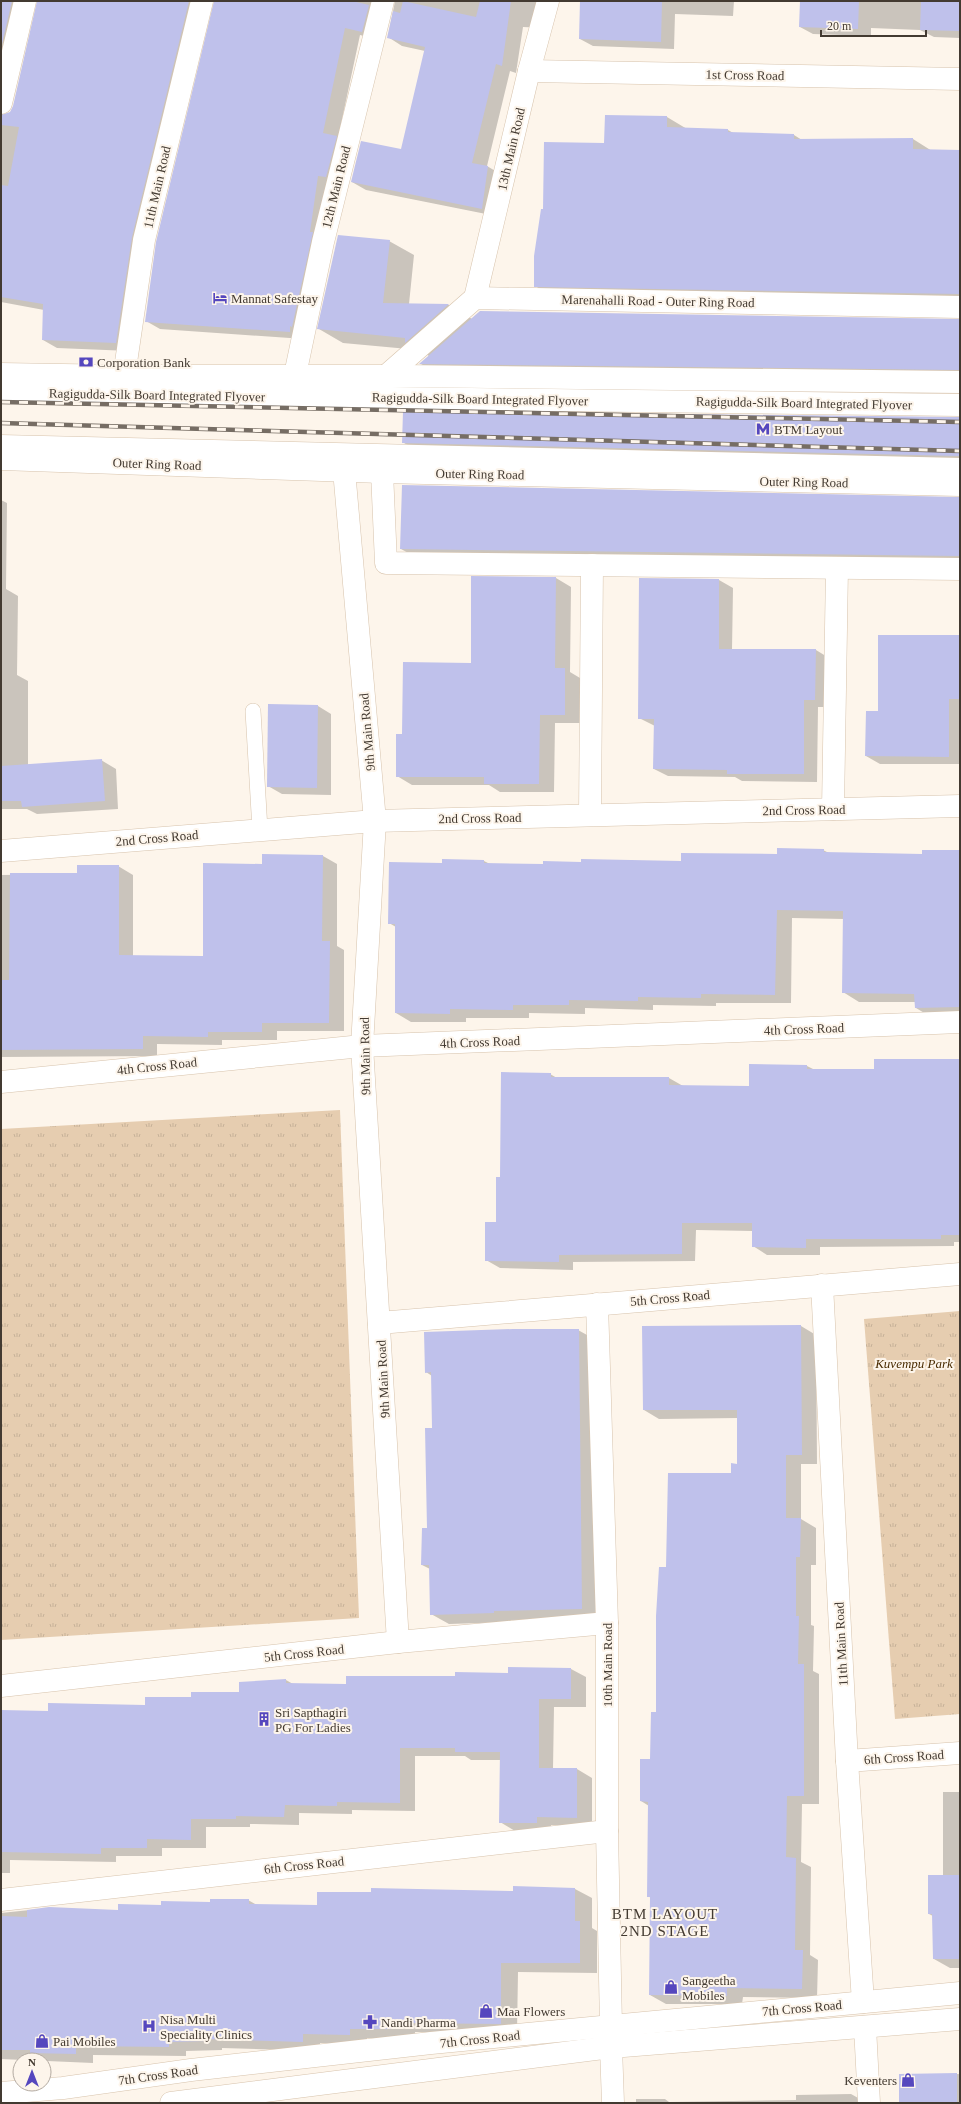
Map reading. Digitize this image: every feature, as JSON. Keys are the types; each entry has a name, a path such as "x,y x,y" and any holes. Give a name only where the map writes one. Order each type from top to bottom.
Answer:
{"main road":[{"path":"1,103 25,1"},
{"name":"11th Main Road","path":"124,376 144,240 202,1"},
{"name":"12th Main Road","path":"295,375 322,242 383,1"},
{"name":"13th Main Road","path":"475,298 529,71 548,1"},
{"name":"1st Cross Road","path":"529,71 960,79"},
{"path":"386,376 475,298"},
{"name":"Marenahalli Road - Outer Ring Road","path":"475,298 960,307"},
{"path":"1,374 124,376 295,375 960,382"},
{"name":"Ragigudda-Silk Board Integrated Flyover","path":"1,392 960,405"},
{"path":"1,446 960,469"},
{"name":"Outer Ring Road","path":"1,459 382,472 960,485"},
{"name":"9th Main Road","path":"344,470 375,821 362,1046 398,1642"},
{"path":"382,472 386,562 960,569"},
{"path":"590,815 592,565"},
{"path":"833,809 837,568"},
{"name":"2nd Cross Road","path":"1,851 375,821 960,806"},
{"name":"4th Cross Road","path":"1,1082 362,1046 960,1022"},
{"name":"5th Cross Road","path":"379,1323 960,1274"},
{"name":"11th Main Road","path":"822,1285 847,1762 863,2002"},
{"name":"10th Main Road","path":"597,1304 608,1623 608,1831 611,2026"},
{"name":"5th Cross Road","path":"1,1686 398,1642 608,1623"},
{"name":"6th Cross Road","path":"847,1762 960,1753"},
{"name":"6th Cross Road","path":"1,1900 608,1831"},
{"name":"7th Cross Road","path":"1,2094 63,2088 191,2070 416,2045 960,1993"},
{"name":"7th Cross Road","path":"171,2103 611,2047 960,2019"},
{"path":"865,2027 869,2103"},
{"path":"611,2047 613,2103"}],"lane":[{"path":"253,711 260,830"}],"green space":[{"path":"340,1110 359,1618 1,1640 1,1129"},
{"name":"Kuvempu Park","path":"960,1311 960,1714 895,1719 864,1319"}],"building":[{"path":"1,1 12,1 1,48"},
{"path":"37,1 189,1 132,237 116,343 42,340 43,304 1,297 1,185 8,186 19,127 1,125 1,115 10,112 13,106"},
{"path":"214,1 352,1 369,5 362,32 345,28 323,133 337,136 326,177 318,176 310,232 313,232 292,327 290,326 290,332 145,322 156,242"},
{"path":"403,1 476,17 480,1 511,1 502,66 496,64 472,163 488,166 482,209 351,182 361,141 401,149 425,47 387,38 393,11 400,13"},
{"path":"580,1 662,1 661,42 579,39"},
{"path":"800,1 859,1 858,29 799,27"},
{"path":"921,1 960,1 960,31 920,30"},
{"path":"605,115 667,116 667,127 728,129 728,132 794,134 794,139 913,138 913,149 960,150 960,294 534,287 534,256 541,209 543,209 544,142 604,143"},
{"path":"338,235 390,240 383,303 449,304 405,343 405,338 317,329"},
{"path":"480,311 960,319 960,370 419,364"},
{"path":"403,411 960,417 960,456 402,443"},
{"path":"402,485 960,497 960,556 400,549"},
{"path":"471,576 556,577 555,668 565,668 565,715 540,715 539,784 484,784 484,777 396,777 396,734 402,734 403,662 471,663"},
{"path":"639,578 719,579 719,649 816,649 815,700 804,700 804,774 727,774 727,770 653,769 654,719 638,719"},
{"path":"878,635 959,635 959,699 949,699 949,757 865,756 866,711 878,711"},
{"path":"268,704 318,705 317,788 267,787"},
{"path":"102,759 105,801 22,807 21,801 1,801 1,766"},
{"path":"777,848 824,849 824,852 922,854 922,850 960,850 960,1007 915,1008 914,994 842,993 843,911 777,910 775,995 701,994 701,998 638,997 638,1001 569,1000 569,1005 513,1005 513,1010 450,1009 450,1014 395,1013 395,924 388,924 389,862 442,863 442,859 484,860 484,863 543,864 543,861 581,862 581,859 681,861 681,853 777,854"},
{"path":"262,854 323,855 322,941 330,941 329,1023 262,1023 262,1032 208,1032 208,1037 143,1036 143,1049 1,1050 1,980 9,980 10,873 77,873 77,865 119,865 119,955 203,956 203,863 262,864"},
{"path":"874,1059 960,1059 960,1235 941,1235 941,1239 806,1239 806,1248 752,1247 752,1223 682,1223 682,1254 559,1255 559,1262 485,1261 485,1222 496,1222 496,1177 500,1177 501,1072 551,1073 551,1077 669,1077 669,1085 749,1086 749,1064 807,1065 807,1069 874,1069"},
{"path":"801,1325 802,1455 786,1455 786,1518 801,1518 800,1557 796,1557 796,1616 799,1616 798,1664 804,1664 804,1796 787,1796 786,1857 796,1858 795,1950 803,1950 802,1989 727,1988 727,1996 649,1995 650,1897 647,1897 648,1802 640,1801 640,1759 650,1759 651,1712 656,1712 656,1616 659,1567 666,1567 668,1473 731,1473 731,1463 737,1464 737,1410 643,1410 642,1326"},
{"path":"513,1329 579,1329 582,1609 494,1611 494,1613 430,1615 429,1565 421,1565 422,1528 427,1528 425,1428 432,1428 431,1372 425,1373 424,1332"},
{"path":"508,1667 571,1668 571,1699 539,1699 539,1768 577,1768 577,1818 537,1817 537,1823 499,1823 500,1752 455,1752 455,1748 400,1748 400,1803 337,1802 337,1806 285,1805 284,1817 236,1816 236,1819 191,1819 191,1840 147,1839 147,1848 101,1848 101,1854 1,1852 1,1710 48,1711 48,1703 145,1705 145,1697 191,1697 191,1692 239,1692 239,1682 286,1679 286,1683 346,1684 346,1676 455,1676 455,1672 508,1673"},
{"path":"928,1875 960,1875 960,1959 933,1959 932,1914 928,1914"},
{"path":"513,1886 575,1888 575,1921 580,1921 580,1963 501,1963 501,2024 399,2023 399,2029 350,2029 350,2035 303,2034 303,2042 206,2039 206,2041 169,2042 169,2047 76,2046 76,2054 30,2052 30,2050 1,2050 1,1916 27,1917 27,1910 49,1907 118,1910 118,1904 161,1905 161,1901 210,1902 210,1899 249,1899 249,1904 317,1905 317,1892 371,1892 371,1888 513,1891"},
{"path":"957,2073 957,2103 899,2103 899,2074"}],"railway":[{"path":"1,402 960,422"},
{"path":"1,423 960,451"}],"place":[{"name":"Mannat Safestay","path":"220,298"},
{"name":"Corporation Bank","path":"86,362"},
{"name":"BTM Layout","path":"763,429"},
{"name":"Sri Sapthagiri PG For Ladies","path":"264,1719"},
{"name":"Sangeetha Mobiles","path":"671,1987"},
{"name":"Maa Flowers","path":"486,2011"},
{"name":"Nandi Pharma","path":"370,2022"},
{"name":"Nisa Multi Speciality Clinics","path":"149,2026"},
{"name":"Pai Mobiles","path":"42,2041"},
{"name":"Keventers","path":"908,2080"}],"district":[{"name":"BTM LAYOUT 2ND STAGE","path":"665,1922"}]}
